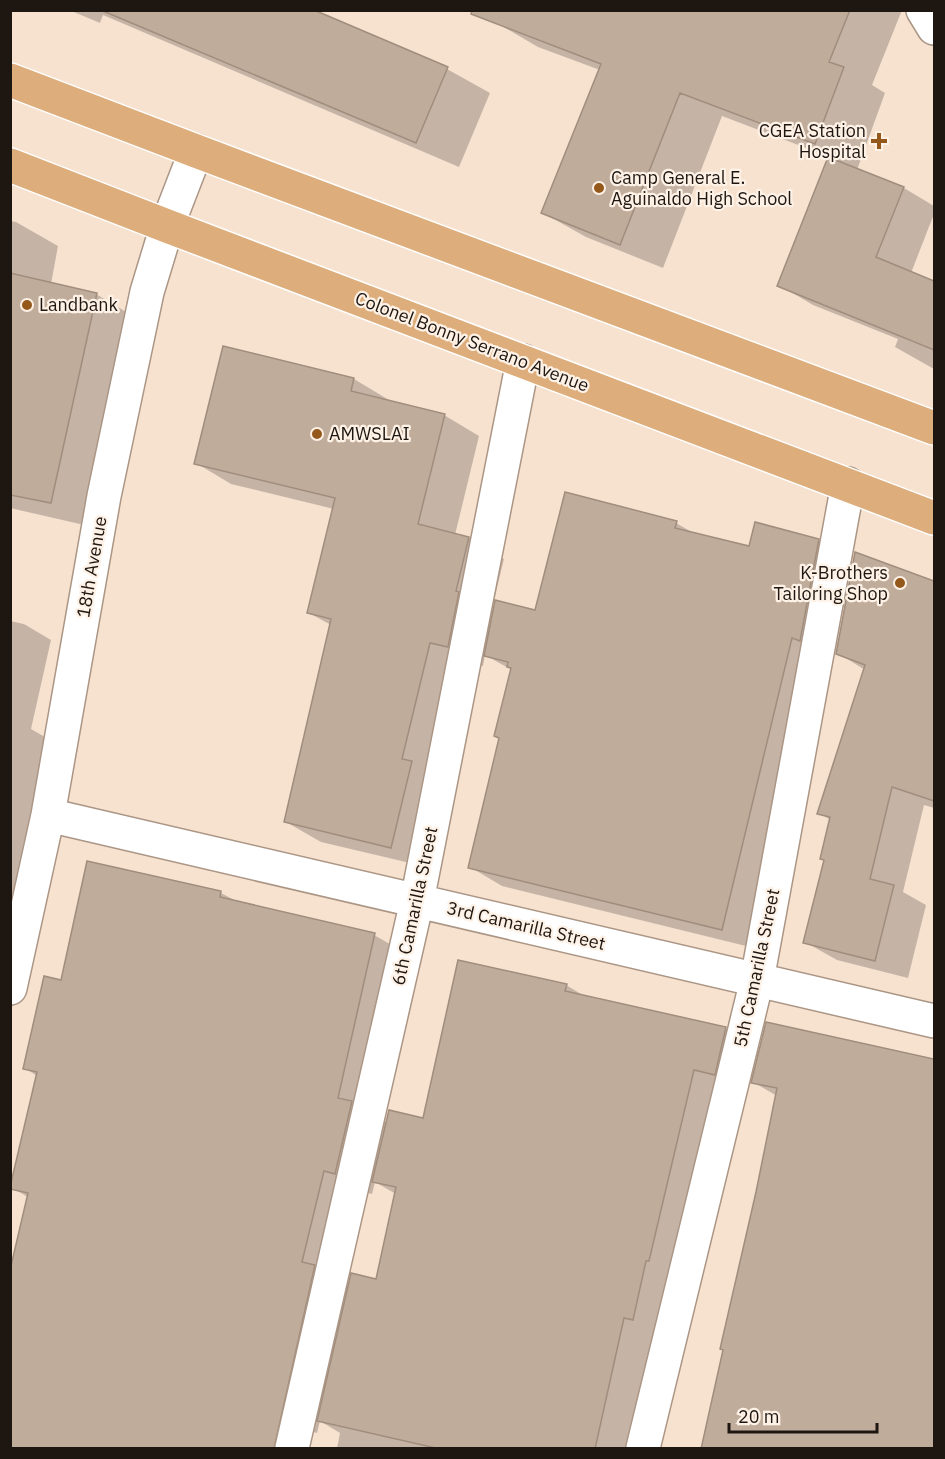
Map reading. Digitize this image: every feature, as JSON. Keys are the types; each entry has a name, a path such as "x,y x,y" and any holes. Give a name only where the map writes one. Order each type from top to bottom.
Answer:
{"main road":[{"path":"10,80 934,428"},
{"name":"Colonel Bonny Serrano Avenue","path":"10,165 934,518"}],"street":[{"path":"923,10 934,28"},
{"name":"18th Avenue","path":"10,988 48,815 104,496 147,292 167,226 196,151"},
{"name":"6th Camarilla Street","path":"292,1449 417,901 523,360"},
{"name":"5th Camarilla Street","path":"643,1449 757,980 848,484"},
{"name":"3rd Camarilla Street","path":"48,815 934,1021"}],"building":[{"path":"314,10 448,67 416,143 103,11"},
{"path":"472,10 850,10 829,62 844,67 815,144 680,93 620,245 541,213 601,64 471,14"},
{"path":"828,157 904,187 876,257 934,281 934,350 777,286"},
{"path":"10,273 97,293 51,503 10,495"},
{"path":"223,346 354,378 351,391 445,414 418,524 469,537 456,591 459,592 448,647 430,643 402,759 412,761 391,848 284,822 331,619 307,613 335,498 194,464"},
{"path":"565,492 677,521 675,528 749,546 755,522 819,539 800,641 792,638 722,930 468,868 499,738 494,736 511,668 507,667 508,662 484,656 495,600 535,610"},
{"path":"855,552 934,581 934,801 892,787 870,879 894,885 875,961 803,943 824,860 820,859 830,817 817,814 865,665 836,654"},
{"path":"87,861 221,891 220,897 375,933 338,1098 352,1101 335,1174 324,1171 302,1262 315,1265 274,1449 10,1449 10,1270 28,1193 10,1189 10,1187 37,1072 23,1069 44,976 61,980"},
{"path":"458,960 567,984 565,991 726,1027 715,1075 694,1070 633,1320 624,1318 595,1449 440,1449 317,1421 351,1273 376,1279 396,1187 372,1182 389,1110 423,1118"},
{"path":"766,1022 934,1059 934,1449 701,1449 723,1350 720,1349 777,1088 751,1083"}],"place":[{"name":"CGEA Station Hospital","path":"879,141"},
{"name":"Camp General E. Aguinaldo High School","path":"599,188"},
{"name":"Landbank","path":"27,305"},
{"name":"AMWSLAI","path":"317,434"},
{"name":"K-Brothers Tailoring Shop","path":"900,583"}]}
